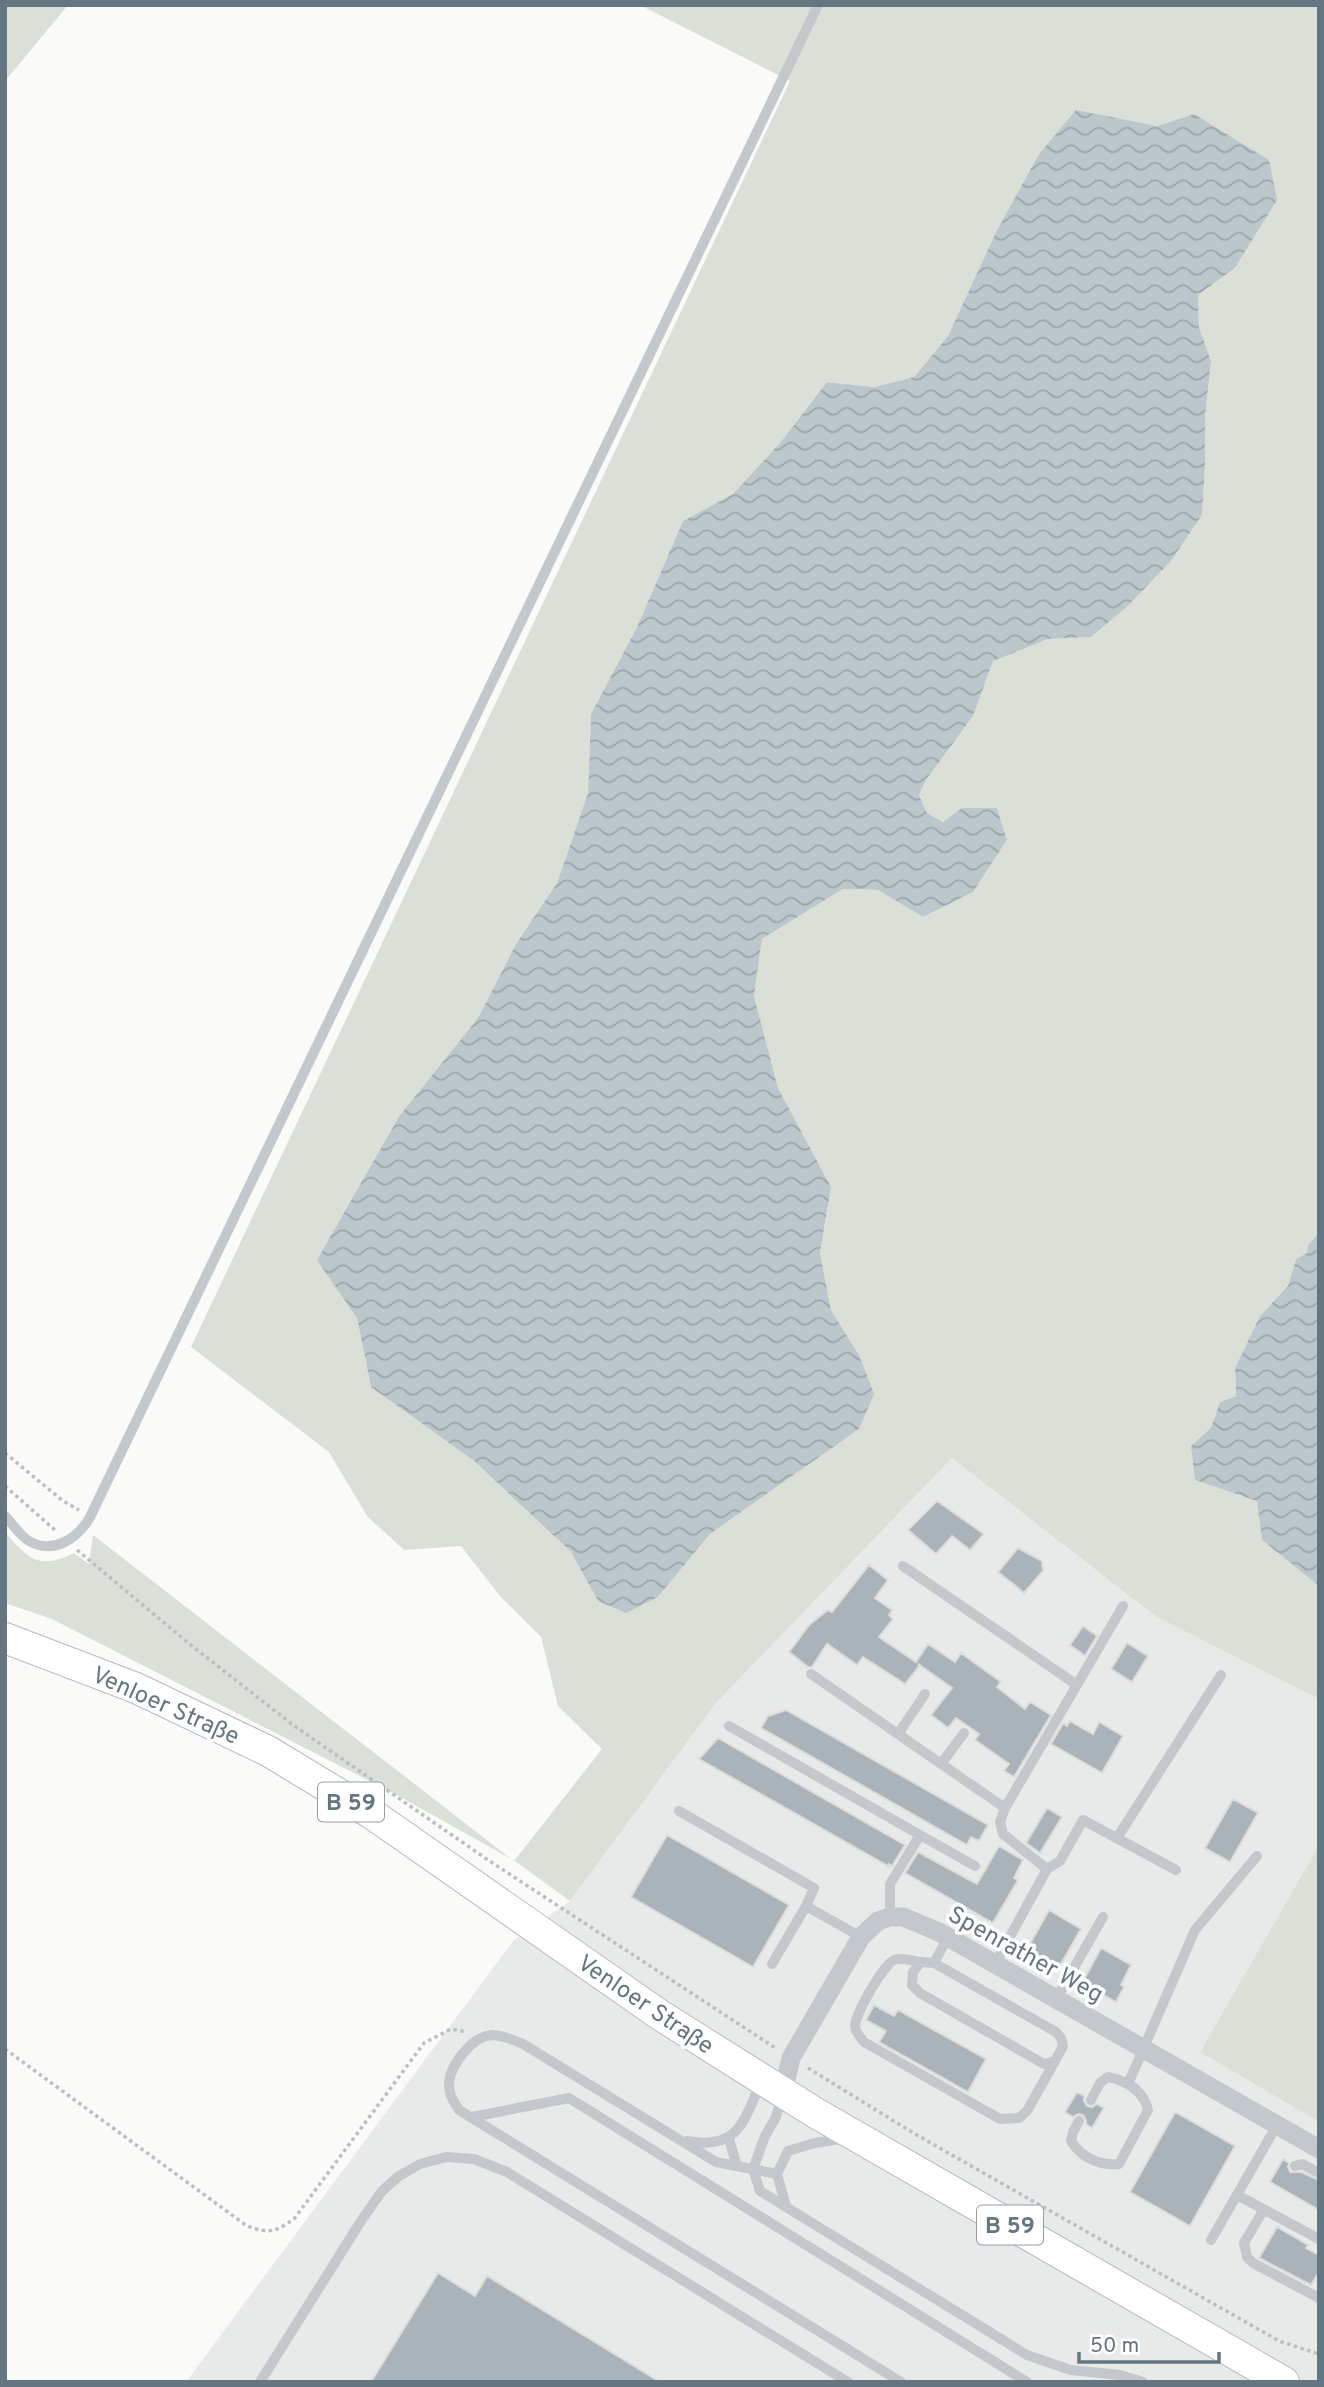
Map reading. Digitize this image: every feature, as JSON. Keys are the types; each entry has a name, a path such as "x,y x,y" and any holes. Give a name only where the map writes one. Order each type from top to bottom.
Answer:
{"main road":[{"name":"Venloer Straße","path":"5,1639 136,1688 268,1751 372,1814 660,2015 855,2137 1284,2382"}],"street":[{"path":"773,2086 861,1937 878,1921 890,1917"},
{"name":"Spenrather Weg","path":"890,1917 903,1917 919,1922 948,1937 1319,2149"}],"lane":[{"path":"5,1516 28,1541 49,1546 67,1542 83,1530 90,1517 818,5"},
{"path":"903,1566 1077,1685"},
{"path":"1047,1869 1003,1834 1000,1822 1005,1808 1123,1606"},
{"path":"811,1674 1005,1808"},
{"path":"1117,1838 1221,1675"},
{"path":"898,1734 925,1694"},
{"path":"729,1726 975,1866"},
{"path":"941,1763 964,1732"},
{"path":"679,1811 814,1888 772,1964"},
{"path":"995,1964 1047,1869 1060,1861 1083,1820 1176,1870"},
{"path":"890,1917 890,1884 920,1835"},
{"path":"1128,2084 1195,1930 1257,1856"},
{"path":"806,1906 861,1937"},
{"path":"1056,1999 1103,1917"},
{"path":"934,1963 948,1937"},
{"path":"901,1958 934,1963 1056,2032 1061,2038 1063,2046 1027,2111 1019,2118 1000,2119 864,2042 857,2034 856,2019 890,1961 901,1958"},
{"path":"921,1962 913,1972 912,1985 920,1993 1044,2064 1055,2061"},
{"path":"777,2174 716,2162 523,2044 506,2037 490,2035 469,2045 458,2060 449,2084 451,2099 459,2110 901,2382"},
{"path":"1079,2120 1071,2141 1079,2153 1109,2165 1118,2164 1148,2110 1146,2100 1138,2089 1120,2079 1108,2077 1100,2083 1091,2100"},
{"path":"680,2140 707,2145 729,2139 773,2086"},
{"path":"773,2086 776,2117 765,2136 753,2169 760,2191 1027,2355 1071,2370 1121,2375 1143,2382"},
{"path":"472,2118 569,2098 1027,2382"},
{"path":"1211,2239 1277,2125"},
{"path":"786,2206 777,2174 788,2151 815,2143 855,2137"},
{"path":"729,2139 737,2166"},
{"path":"260,2382 382,2191 398,2176 420,2164 446,2157 474,2159 507,2172 848,2382"},
{"path":"1295,2166 1302,2164 1319,2173"},
{"path":"1237,2195 1319,2239"},
{"path":"1264,2209 1244,2243 1247,2257 1319,2298"},
{"path":"1071,2370 1080,2382"}],"path":[{"path":"5,1453 64,1501 90,1517"},
{"path":"5,1486 67,1542 192,1646 293,1725 488,1860 791,2058 915,2134 1279,2341 1319,2354"},
{"path":"5,2049 247,2226 265,2232 279,2229 295,2219 424,2043 451,2029 490,2035"}],"shaded area":[{"path":"5,5 68,5 5,81"},
{"path":"640,5 1319,5 1319,1233 1308,1245 1307,1253 1296,1259 1288,1286 1260,1316 1235,1368 1236,1396 1220,1402 1195,1480 1257,1501 1262,1540 1319,1586 1319,1699 1155,1616 952,1458 716,1703 570,1901 514,1861 602,1749 558,1706 541,1637 500,1596 461,1546 404,1550 367,1516 329,1452 191,1347 790,81","holes":["1076,111 1157,126 1194,114 1235,269 1198,295 1199,327 1211,361 1205,417 1202,515 1171,561 1129,605 1091,637 1048,639 993,660 973,716 926,780 919,795 927,813 943,822 962,808 997,808 1007,840 973,892 923,917 878,890 843,889 762,939 754,996 778,1088 831,1187 820,1253 831,1310 859,1355 859,1429 710,1534 658,1597 598,1601 571,1552 474,1461 371,1387 357,1318 400,1115 478,1018 516,944 557,883 588,793 591,714 637,627 683,521 733,494 780,443 827,382 874,387 914,377 948,336 997,230 1039,154"]},
{"path":"952,1458 1155,1616 1319,1699 1319,1845 1200,2052 1319,2122 1319,2382 186,2382 513,1941 570,1901 716,1703"},
{"path":"5,1532 35,1559 52,1561 74,1553 89,1564 93,1535 511,1859 395,1794 52,1619 5,1603"},
{"path":"1319,1845 1319,2122 1200,2052"}],"water":[{"path":"1076,110 1157,126 1194,114 1269,160 1277,200 1234,269 1198,295 1199,327 1211,361 1205,417 1202,515 1171,561 1129,605 1091,637 1048,639 993,661 973,716 926,780 919,795 927,813 943,822 962,808 997,808 1007,840 973,892 923,917 878,890 843,889 762,939 754,996 778,1088 831,1187 820,1253 831,1310 859,1355 874,1394 859,1429 710,1534 658,1597 626,1613 598,1601 571,1552 474,1461 371,1387 357,1318 317,1260 400,1115 478,1018 516,944 557,883 588,793 591,714 637,627 683,521 733,494 780,443 827,382 874,387 914,377 948,336 997,230 1039,154"},
{"path":"1319,1233 1319,1586 1262,1540 1257,1501 1195,1480 1191,1446 1211,1428 1220,1402 1236,1396 1235,1368 1260,1316 1288,1286 1296,1259 1307,1253 1308,1245"}],"building":[{"path":"937,1501 984,1534 970,1550 952,1536 936,1554 908,1530"},
{"path":"1018,1548 1042,1561 1043,1571 1024,1593 998,1572"},
{"path":"869,1565 888,1580 875,1598 892,1610 889,1615 893,1619 879,1637 916,1662 928,1644 955,1662 961,1653 1001,1682 997,1687 1025,1709 1030,1702 1051,1715 1014,1777 1004,1771 1009,1764 975,1740 979,1734 956,1718 948,1728 931,1715 952,1688 920,1665 905,1684 863,1657 857,1665 827,1644 812,1667 808,1667 789,1652 810,1624 828,1610 832,1612"},
{"path":"1083,1626 1097,1636 1085,1656 1070,1645"},
{"path":"1127,1643 1148,1656 1132,1682 1111,1669"},
{"path":"786,1710 988,1825 979,1841 971,1837 967,1845 761,1728 768,1716"},
{"path":"1070,1721 1093,1734 1099,1722 1123,1736 1102,1773 1051,1744 1063,1723 1067,1726"},
{"path":"718,1738 905,1845 892,1866 699,1759"},
{"path":"1233,1799 1258,1813 1230,1862 1205,1848"},
{"path":"1047,1808 1062,1817 1040,1853 1026,1843"},
{"path":"667,1835 789,1905 753,1967 631,1897"},
{"path":"999,1846 1023,1860 1014,1878 1018,1880 993,1923 905,1873 918,1852 977,1884"},
{"path":"1049,1910 1081,1929 1058,1969 1026,1951"},
{"path":"1101,1948 1131,1965 1116,2002 1082,1983"},
{"path":"874,2005 894,2016 898,2010 986,2059 968,2092 879,2042 886,2031 866,2020"},
{"path":"1077,2092 1084,2096 1087,2106 1097,2104 1104,2108 1092,2128 1086,2124 1083,2115 1073,2117 1065,2112"},
{"path":"1175,2112 1235,2146 1190,2226 1130,2192"},
{"path":"1283,2159 1289,2163 1290,2172 1301,2172 1319,2180 1319,2210 1270,2182"},
{"path":"1277,2227 1308,2245 1306,2248 1319,2255 1319,2272 1311,2285 1259,2258"},
{"path":"438,2273 475,2296 487,2276 660,2382 371,2382"}]}
